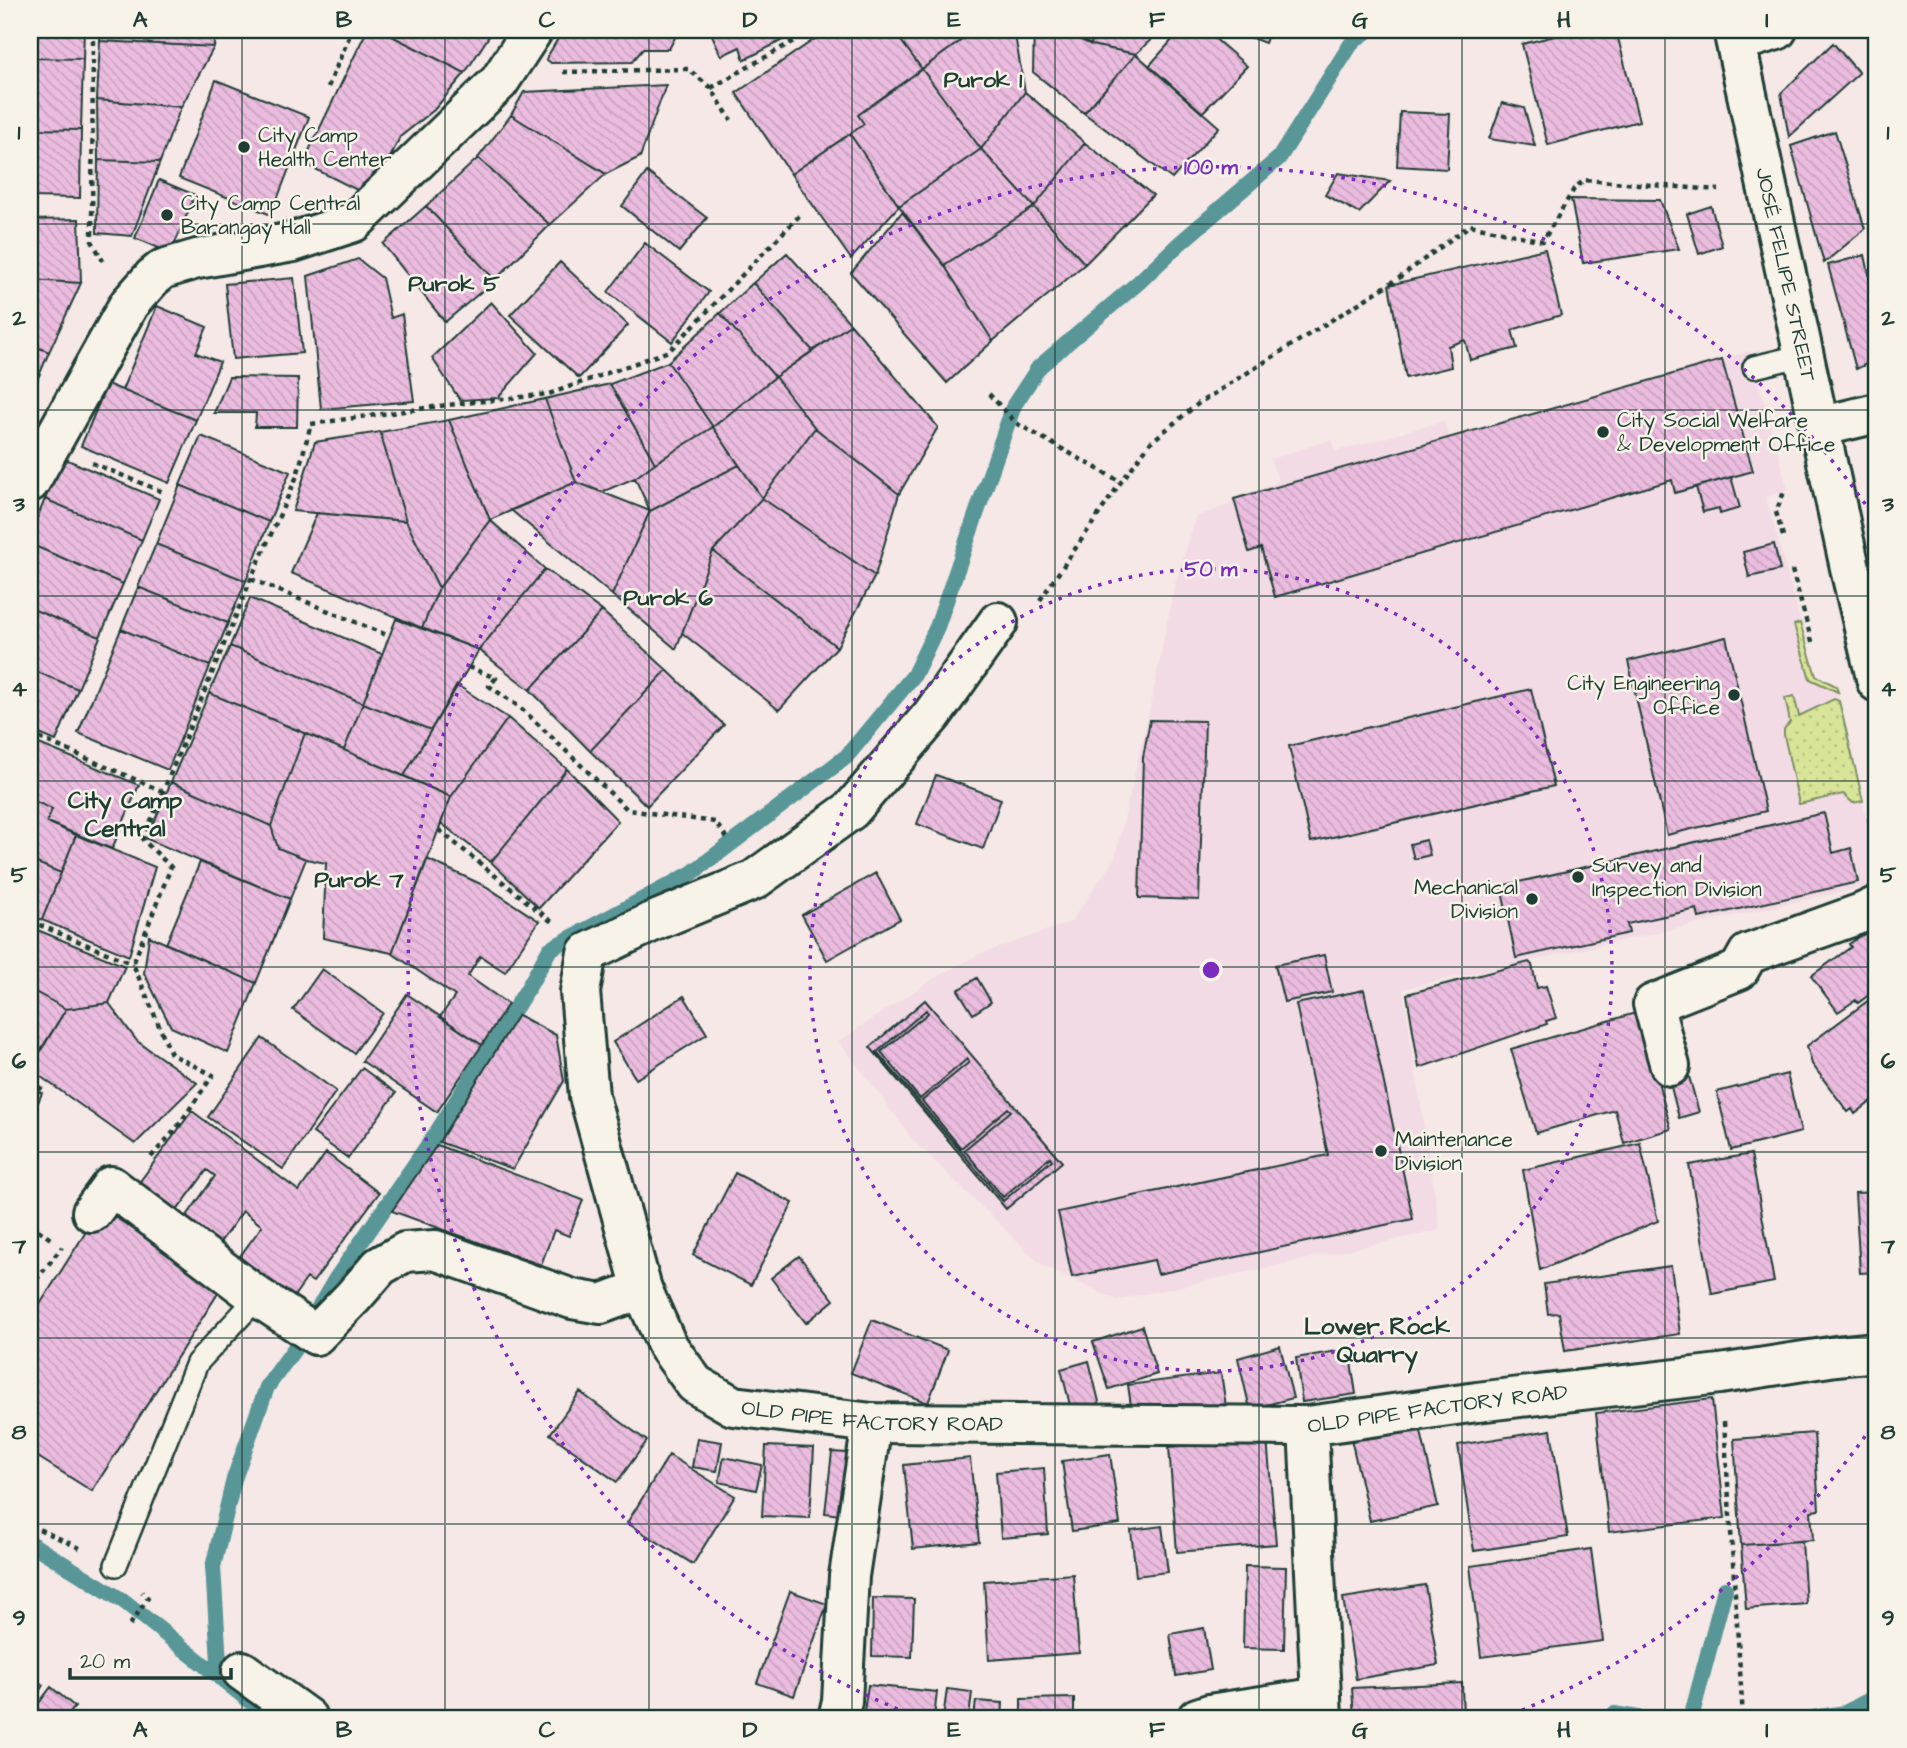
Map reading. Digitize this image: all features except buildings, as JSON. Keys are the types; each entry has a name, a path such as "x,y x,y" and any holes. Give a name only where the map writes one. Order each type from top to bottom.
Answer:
{"street":[{"path":"30,482 129,304 153,277 163,269 197,259 293,242 354,222 499,82 533,30"},
{"path":"1735,36 1777,30"},
{"name":"JOSÉ FELIPE STREET","path":"1735,36 1877,682"},
{"path":"1819,427 1877,412"},
{"name":"OLD PIPE FACTORY ROAD","path":"998,622 932,715 850,810 754,880 652,922 587,953 580,992 589,1096 642,1289 667,1345 695,1384 733,1405 872,1423 1308,1426 1877,1352"},
{"path":"1670,1066 1653,1004 1740,970 1748,954 1877,906"},
{"path":"102,1199 306,1329 353,1297 380,1266 405,1252 435,1250 572,1299 601,1304 642,1289"},
{"path":"838,1718 842,1701 849,1576 872,1423"},
{"path":"1197,1718 1209,1714 1322,1708 1308,1426"},
{"path":"242,1671 307,1718"}],"lane":[{"path":"1754,367 1804,355"},
{"path":"116,1565 197,1363 258,1297"}],"path":[{"path":"93,30 92,241 129,304"},
{"path":"328,87 352,30"},
{"path":"711,88 813,30"},
{"path":"553,72 688,69 711,88 731,120"},
{"path":"1040,600 1121,482 1152,442 1199,402 1399,278 1470,225 1543,241 1574,189 1584,180 1720,190"},
{"path":"102,1199 139,1170 176,1129 213,1075 171,1054 133,964 171,867 143,840 251,579 297,476 311,424 549,394 669,351 801,214"},
{"path":"989,394 1016,423 1121,482"},
{"path":"49,446 163,492"},
{"path":"1783,536 1776,512 1784,491"},
{"path":"1792,570 1813,645"},
{"path":"251,579 389,636"},
{"path":"468,667 496,678 489,686 521,708 628,810 715,822 721,830"},
{"path":"30,734 162,792"},
{"path":"439,830 548,919"},
{"path":"30,921 133,964"},
{"path":"30,1081 43,1090"},
{"path":"30,1224 62,1247"},
{"path":"1720,1374 1743,1718"},
{"path":"130,1625 148,1598"}],"shaded area":[{"path":"1750,351 1788,490 1766,497 1816,676 1836,686 1877,865 1877,884 1403,989 1440,1230 1117,1300 1042,1265 915,1142 839,1041 936,977 978,955 1071,922 1115,858 1151,704 1174,589 1196,517 1232,504 1231,499 1279,482 1270,459 1331,440 1335,452 1444,421 1449,437"}],"green space":[{"path":"1800,623 1816,676 1836,686 1838,692 1810,679 1794,625"},
{"path":"1794,696 1799,716 1834,699 1839,701 1863,801 1853,803 1843,794 1799,804 1784,735 1784,729 1790,722 1785,698"}],"waterway":[{"path":"220,1678 213,1567 234,1479 267,1387 295,1348 335,1280 435,1135 550,949 692,873 846,757 914,675 937,627 1014,405 1039,367 1279,158 1353,41 1369,30"},
{"path":"30,1543 125,1602 271,1718"},
{"path":"1691,1718 1725,1589"},
{"path":"1813,1718 1845,1713 1877,1696"},
{"path":"1614,1714 1638,1718"}],"place":[{"name":"City Camp Health Center","path":"244,147"},
{"name":"City Camp Central Barangay Hall","path":"167,215"},
{"name":"City Social Welfare & Development Office","path":"1603,432"},
{"name":"City Engineering Office","path":"1734,695"},
{"name":"Survey and Inspection Division","path":"1578,877"},
{"name":"Mechanical Division","path":"1532,899"},
{"name":"Maintenance Division","path":"1381,1151"}],"district":[{"name":"Purok 1","path":"983,79"},
{"name":"Purok 5","path":"454,283"},
{"name":"Purok 6","path":"668,597"},
{"name":"City Camp Central","path":"125,814"},
{"name":"Purok 7","path":"359,879"},
{"name":"Lower Rock Quarry","path":"1377,1340"}]}
